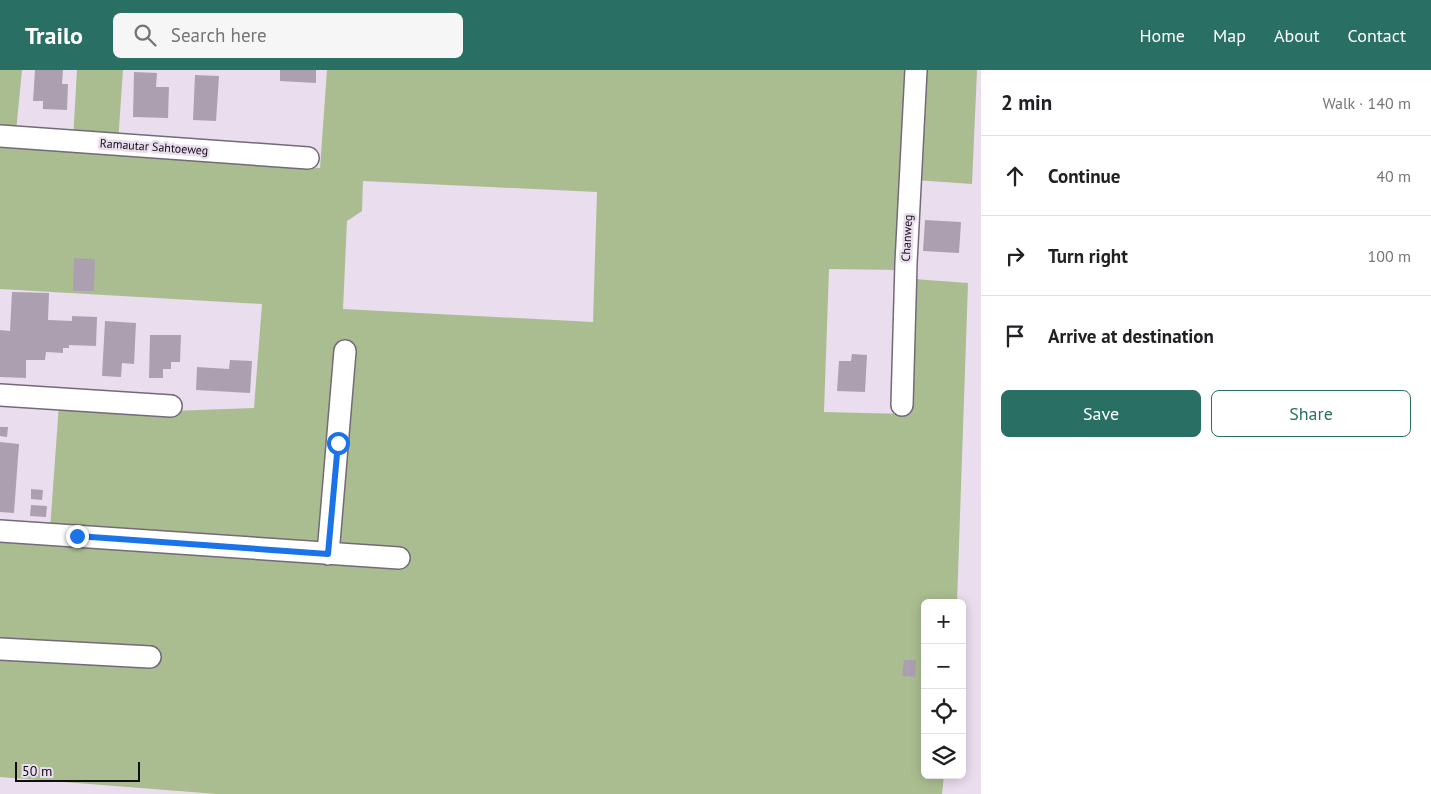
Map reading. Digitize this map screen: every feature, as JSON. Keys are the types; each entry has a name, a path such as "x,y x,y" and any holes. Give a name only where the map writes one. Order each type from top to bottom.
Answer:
{"street":[{"name":"Chanweg","path":"902,405 906,263 916,70"},
{"name":"Ramautar Sahtoeweg","path":"0,136 308,158"},
{"path":"328,554 345,351"},
{"path":"0,396 171,406"},
{"path":"0,531 399,558"},
{"path":"0,649 150,657"}],"green space":[{"path":"0,70 22,70 16,132 0,131"},
{"path":"77,70 123,70 118,143 73,140"},
{"path":"327,70 910,70 899,270 829,269 824,412 908,414 914,279 968,283 957,599 921,599 921,779 944,779 942,794 217,794 0,777 0,536 50,530 59,404 171,411 254,408 262,304 0,289 0,145 320,168","holes":["363,181 597,192 593,322 343,309 347,221 362,211"]},
{"path":"922,70 977,70 972,184 915,180"}],"building":[{"path":"35,70 63,70 62,84 68,84 67,110 43,109 43,101 33,101"},
{"path":"280,70 316,70 316,83 280,81"},
{"path":"134,72 157,73 156,87 169,87 168,118 133,117"},
{"path":"195,75 219,76 216,121 193,120"},
{"path":"925,220 961,222 959,253 923,251"},
{"path":"74,258 95,259 94,291 73,291"},
{"path":"12,292 49,293 48,320 72,321 72,316 97,317 96,346 69,345 69,348 63,348 63,353 46,352 45,360 26,360 26,378 0,377 0,330 10,331"},
{"path":"105,321 136,323 134,364 122,363 121,377 102,376"},
{"path":"150,335 181,335 180,362 171,362 171,369 163,369 163,378 149,378"},
{"path":"852,354 867,355 865,392 837,391 839,361 851,361"},
{"path":"230,360 252,361 250,393 196,390 197,367 229,369"},
{"path":"0,427 8,427 7,437 0,436"},
{"path":"0,442 19,444 14,513 0,512"},
{"path":"31,489 43,490 42,500 31,499"},
{"path":"31,505 47,506 46,517 30,516"},
{"path":"904,660 916,660 915,677 902,676"}],"route":[{"path":"77,536 328,554 338,443"}]}
